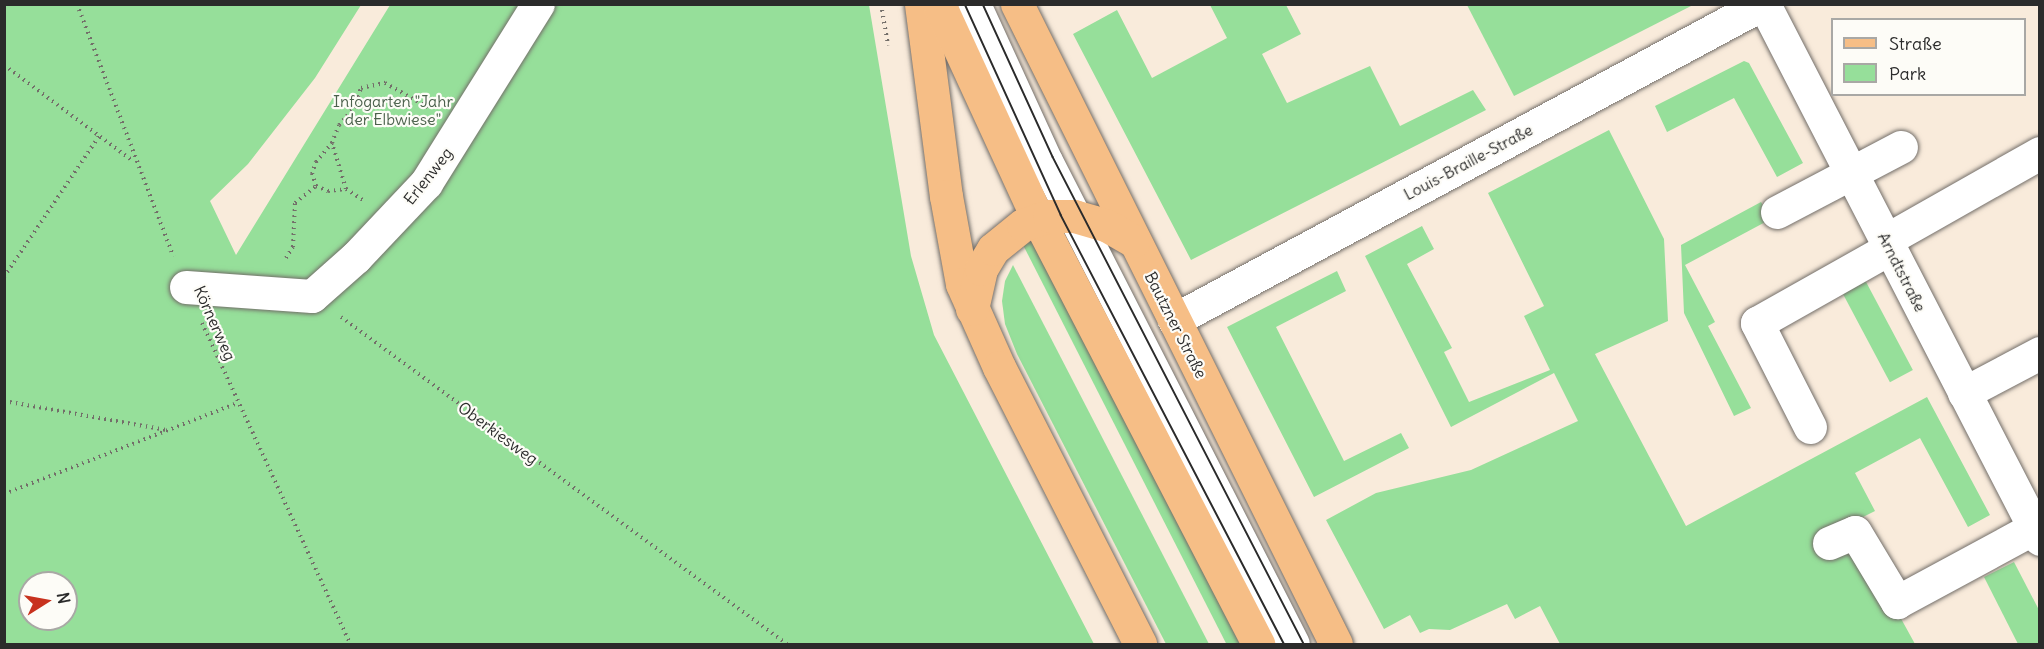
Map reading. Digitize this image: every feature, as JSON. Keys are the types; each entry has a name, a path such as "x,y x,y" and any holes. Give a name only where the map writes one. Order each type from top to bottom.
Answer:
{"main road":[{"path":"921,4 958,269 972,309 1140,645"},
{"path":"939,4 1038,219 1258,645"},
{"name":"Bautzner Straße","path":"1017,4 1336,645"},
{"path":"972,309 981,269 993,249 1007,235 1038,219 1074,216 1106,225 1134,241"}],"street":[{"name":"Erlenweg","path":"312,296 356,257 419,191 464,128 538,4"},
{"path":"974,4 1074,216 1293,645"},
{"name":"Arndtstraße","path":"1763,4 2037,533"},
{"name":"Louis-Braille-Straße","path":"1174,320 1763,4"},
{"path":"1777,212 1901,147"},
{"path":"1810,427 1757,323 2040,153"},
{"path":"186,287 312,296"},
{"path":"1964,393 2040,353"},
{"path":"1829,543 1855,532 1897,602 2037,533"}],"path":[{"name":"Körnerweg","path":"77,4 134,162 186,287 350,645"},
{"path":"4,65 134,162"},
{"path":"316,186 312,174 316,162 332,143 339,125 354,108 361,88 385,83 464,128"},
{"path":"4,277 99,136"},
{"path":"316,186 328,190 346,189 332,143"},
{"path":"264,291 293,247 295,202 316,186"},
{"name":"Oberkiesweg","path":"312,296 787,645"},
{"path":"4,401 167,430"},
{"path":"4,494 238,404"}],"green space":[{"name":"Infogarten \"Jahr der Elbwiese\"","path":"4,5 361,5 315,78 248,164 210,201 236,255 390,5 869,5 911,256 934,335 1094,644 5,644"},
{"path":"1210,5 1286,5 1301,34 1262,54 1287,103 1370,66 1400,126 1473,90 1486,110 1191,260 1073,34 1117,10 1152,78 1227,38"},
{"path":"1467,5 1693,5 1514,96"},
{"path":"1744,61 1749,63 1803,163 1777,177 1734,98 1667,132 1655,106"},
{"path":"1609,130 1664,239 1668,321 1595,354 1686,526 1927,397 1990,515 1968,527 1920,438 1855,473 1875,511 1849,524 1915,644 1560,644 1540,606 1515,619 1507,604 1450,630 1429,629 1420,633 1410,615 1384,629 1326,520 1376,493 1471,470 1578,421 1554,373 1451,427 1365,256 1422,226 1434,249 1407,264 1452,348 1444,352 1469,402 1550,370 1524,316 1544,306 1488,193"},
{"path":"1761,202 1771,219 1685,265 1715,322 1708,326 1751,408 1734,416 1684,313 1681,245"},
{"path":"1034,240 1240,644 1226,644 1023,245"},
{"path":"1013,265 1209,644 1166,644 1017,354 1005,324 1002,301 1005,281"},
{"path":"1337,271 1346,291 1276,327 1344,461 1401,433 1409,448 1314,497 1227,327"},
{"path":"1865,280 1913,370 1890,382 1842,292"},
{"path":"2014,562 2039,610 2039,644 2018,644 1984,577"}],"tram line":[{"path":"965,4 1061,215 1284,644"},
{"path":"983,4 1053,157 1304,644"}]}
